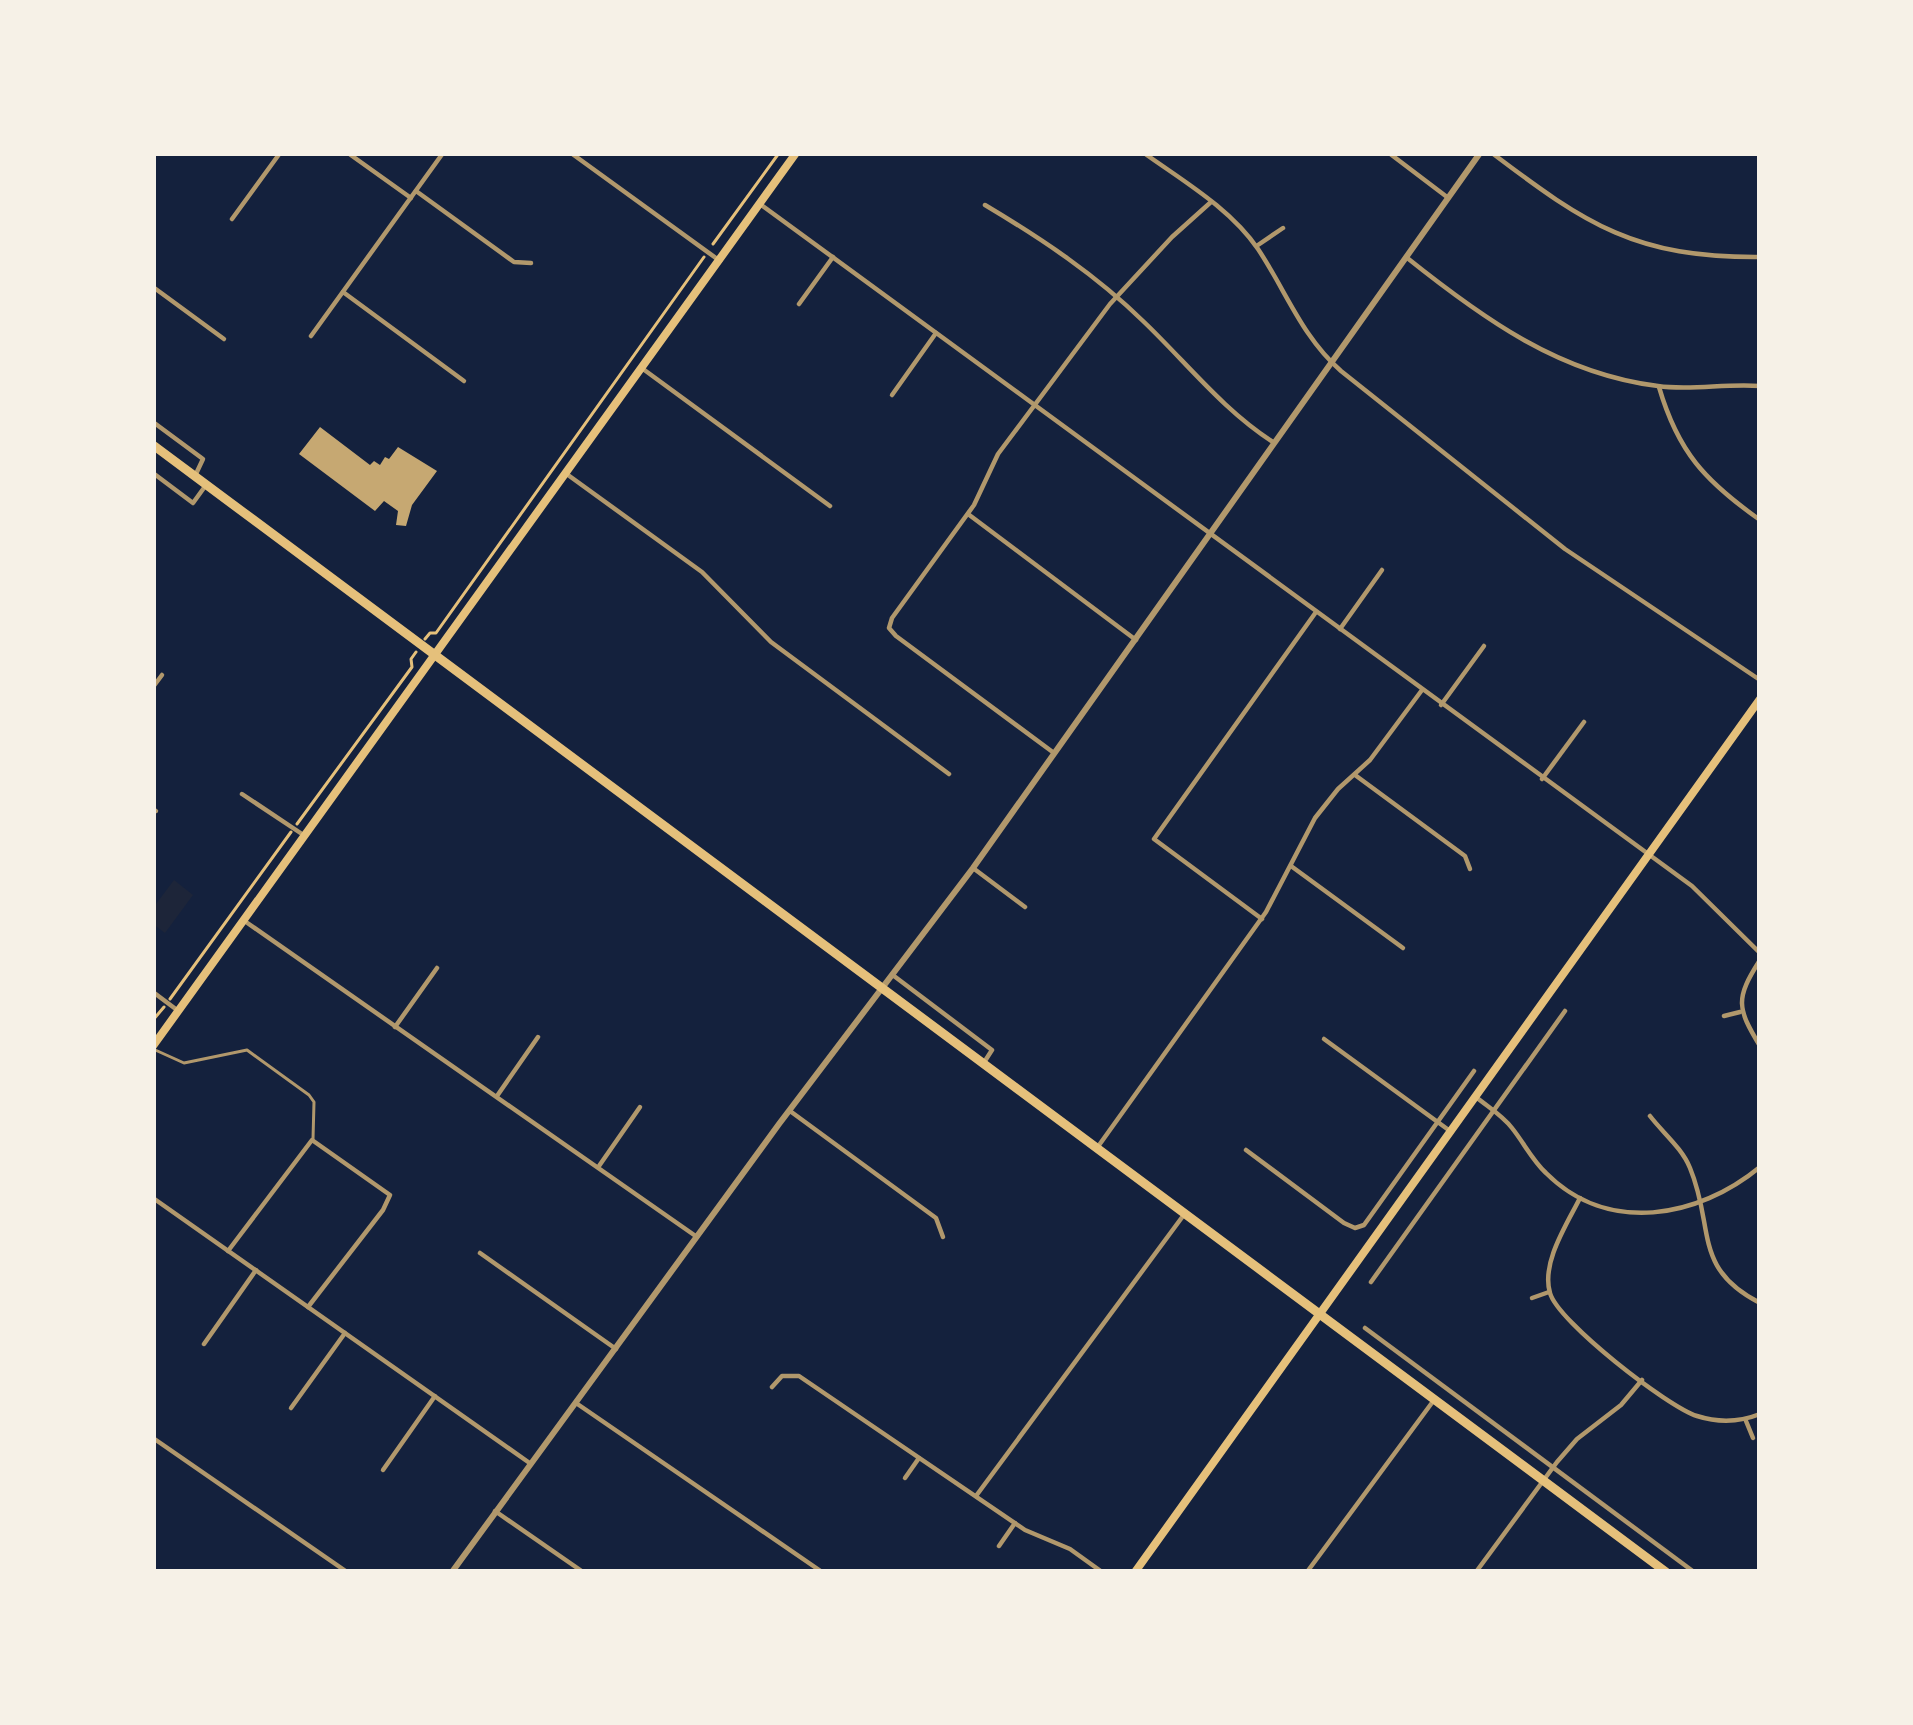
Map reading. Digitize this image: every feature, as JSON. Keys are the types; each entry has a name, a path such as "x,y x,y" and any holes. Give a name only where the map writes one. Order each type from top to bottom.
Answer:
{"main road":[{"path":"153,1048 796,153"},
{"path":"153,445 1543,1480 1652,1568 1666,1572"},
{"path":"1135,1572 1760,699"}],"street":[{"path":"232,219 280,153"},
{"path":"348,153 411,199"},
{"path":"311,336 443,153"},
{"path":"571,153 720,261"},
{"path":"1144,153 1211,202 1256,247 1312,344 1333,364 1504,504 1760,680"},
{"path":"1389,153 1448,197"},
{"path":"452,1572 974,868 1480,153"},
{"path":"1492,153 1578,216 1612,234 1678,250 1760,256"},
{"path":"416,191 514,262 531,263"},
{"path":"1054,753 890,628 892,618 968,514 998,454 1116,296 1211,202"},
{"path":"760,204 1716,907 1760,956 1743,986 1740,1012 1760,1046"},
{"path":"985,206 1052,246 1116,296 1231,410 1273,442"},
{"path":"1256,247 1283,228"},
{"path":"799,304 833,257"},
{"path":"1406,257 1528,345 1586,369 1659,387 1760,386"},
{"path":"153,287 224,339"},
{"path":"343,292 464,380"},
{"path":"892,394 936,333"},
{"path":"643,369 830,506"},
{"path":"1659,387 1686,453 1707,480 1760,520"},
{"path":"153,422 203,459 195,476"},
{"path":"153,473 193,503 206,484"},
{"path":"568,475 711,580 771,642 949,774"},
{"path":"968,514 1137,640"},
{"path":"1340,629 1382,570"},
{"path":"1262,919 1154,839 1316,612"},
{"path":"1442,705 1484,646"},
{"path":"153,687 162,675"},
{"path":"1096,1149 1262,919 1315,818 1378,750 1421,690"},
{"path":"1543,779 1584,722"},
{"path":"1355,775 1465,856 1471,869"},
{"path":"242,794 307,837"},
{"path":"1291,866 1402,948"},
{"path":"974,868 1025,907"},
{"path":"246,922 697,1237"},
{"path":"394,1029 437,968"},
{"path":"894,976 992,1050 982,1064"},
{"path":"153,992 179,1011"},
{"path":"1371,1282 1565,1011"},
{"path":"1724,1016 1740,1012"},
{"path":"496,1098 538,1037"},
{"path":"1324,1039 1451,1132"},
{"path":"1246,1150 1355,1228 1364,1225 1474,1070"},
{"path":"1476,1097 1511,1126 1546,1174 1580,1198 1634,1215 1699,1203 1726,1192 1760,1167"},
{"path":"598,1168 640,1107"},
{"path":"790,1111 936,1218 943,1238"},
{"path":"1650,1116 1685,1157 1714,1267 1760,1304"},
{"path":"228,1251 312,1140 390,1195 308,1306"},
{"path":"153,1198 530,1464"},
{"path":"1580,1198 1556,1247 1549,1292 1578,1330 1696,1416 1746,1420 1760,1414"},
{"path":"976,1496 1184,1214"},
{"path":"480,1253 616,1349"},
{"path":"204,1344 256,1270"},
{"path":"1532,1298 1549,1292"},
{"path":"1365,1328 1694,1572"},
{"path":"291,1408 345,1333"},
{"path":"772,1387 782,1376 799,1376 1015,1523 1070,1549 1102,1572"},
{"path":"1476,1572 1553,1466 1642,1380"},
{"path":"383,1470 435,1396"},
{"path":"1307,1572 1433,1400"},
{"path":"576,1403 822,1572"},
{"path":"1746,1420 1753,1438"},
{"path":"153,1438 346,1572"},
{"path":"904,1478 919,1458"},
{"path":"495,1511 583,1572"},
{"path":"999,1546 1015,1523"}],"lane":[{"path":"153,1048 184,1063 248,1050 310,1095 314,1102 312,1140"}],"path":[{"path":"430,633 436,633 779,153"},
{"path":"298,822 412,667 411,658"},
{"path":"172,997 290,832"},
{"path":"153,1021 164,1008"}],"shaded area":[{"path":"174,880 193,895 165,933 153,924 153,908"}],"building":[{"path":"320,427 370,465 374,461 380,465 398,447 437,471 412,505 406,526 396,525 398,511 384,501 375,511 299,454"}]}
